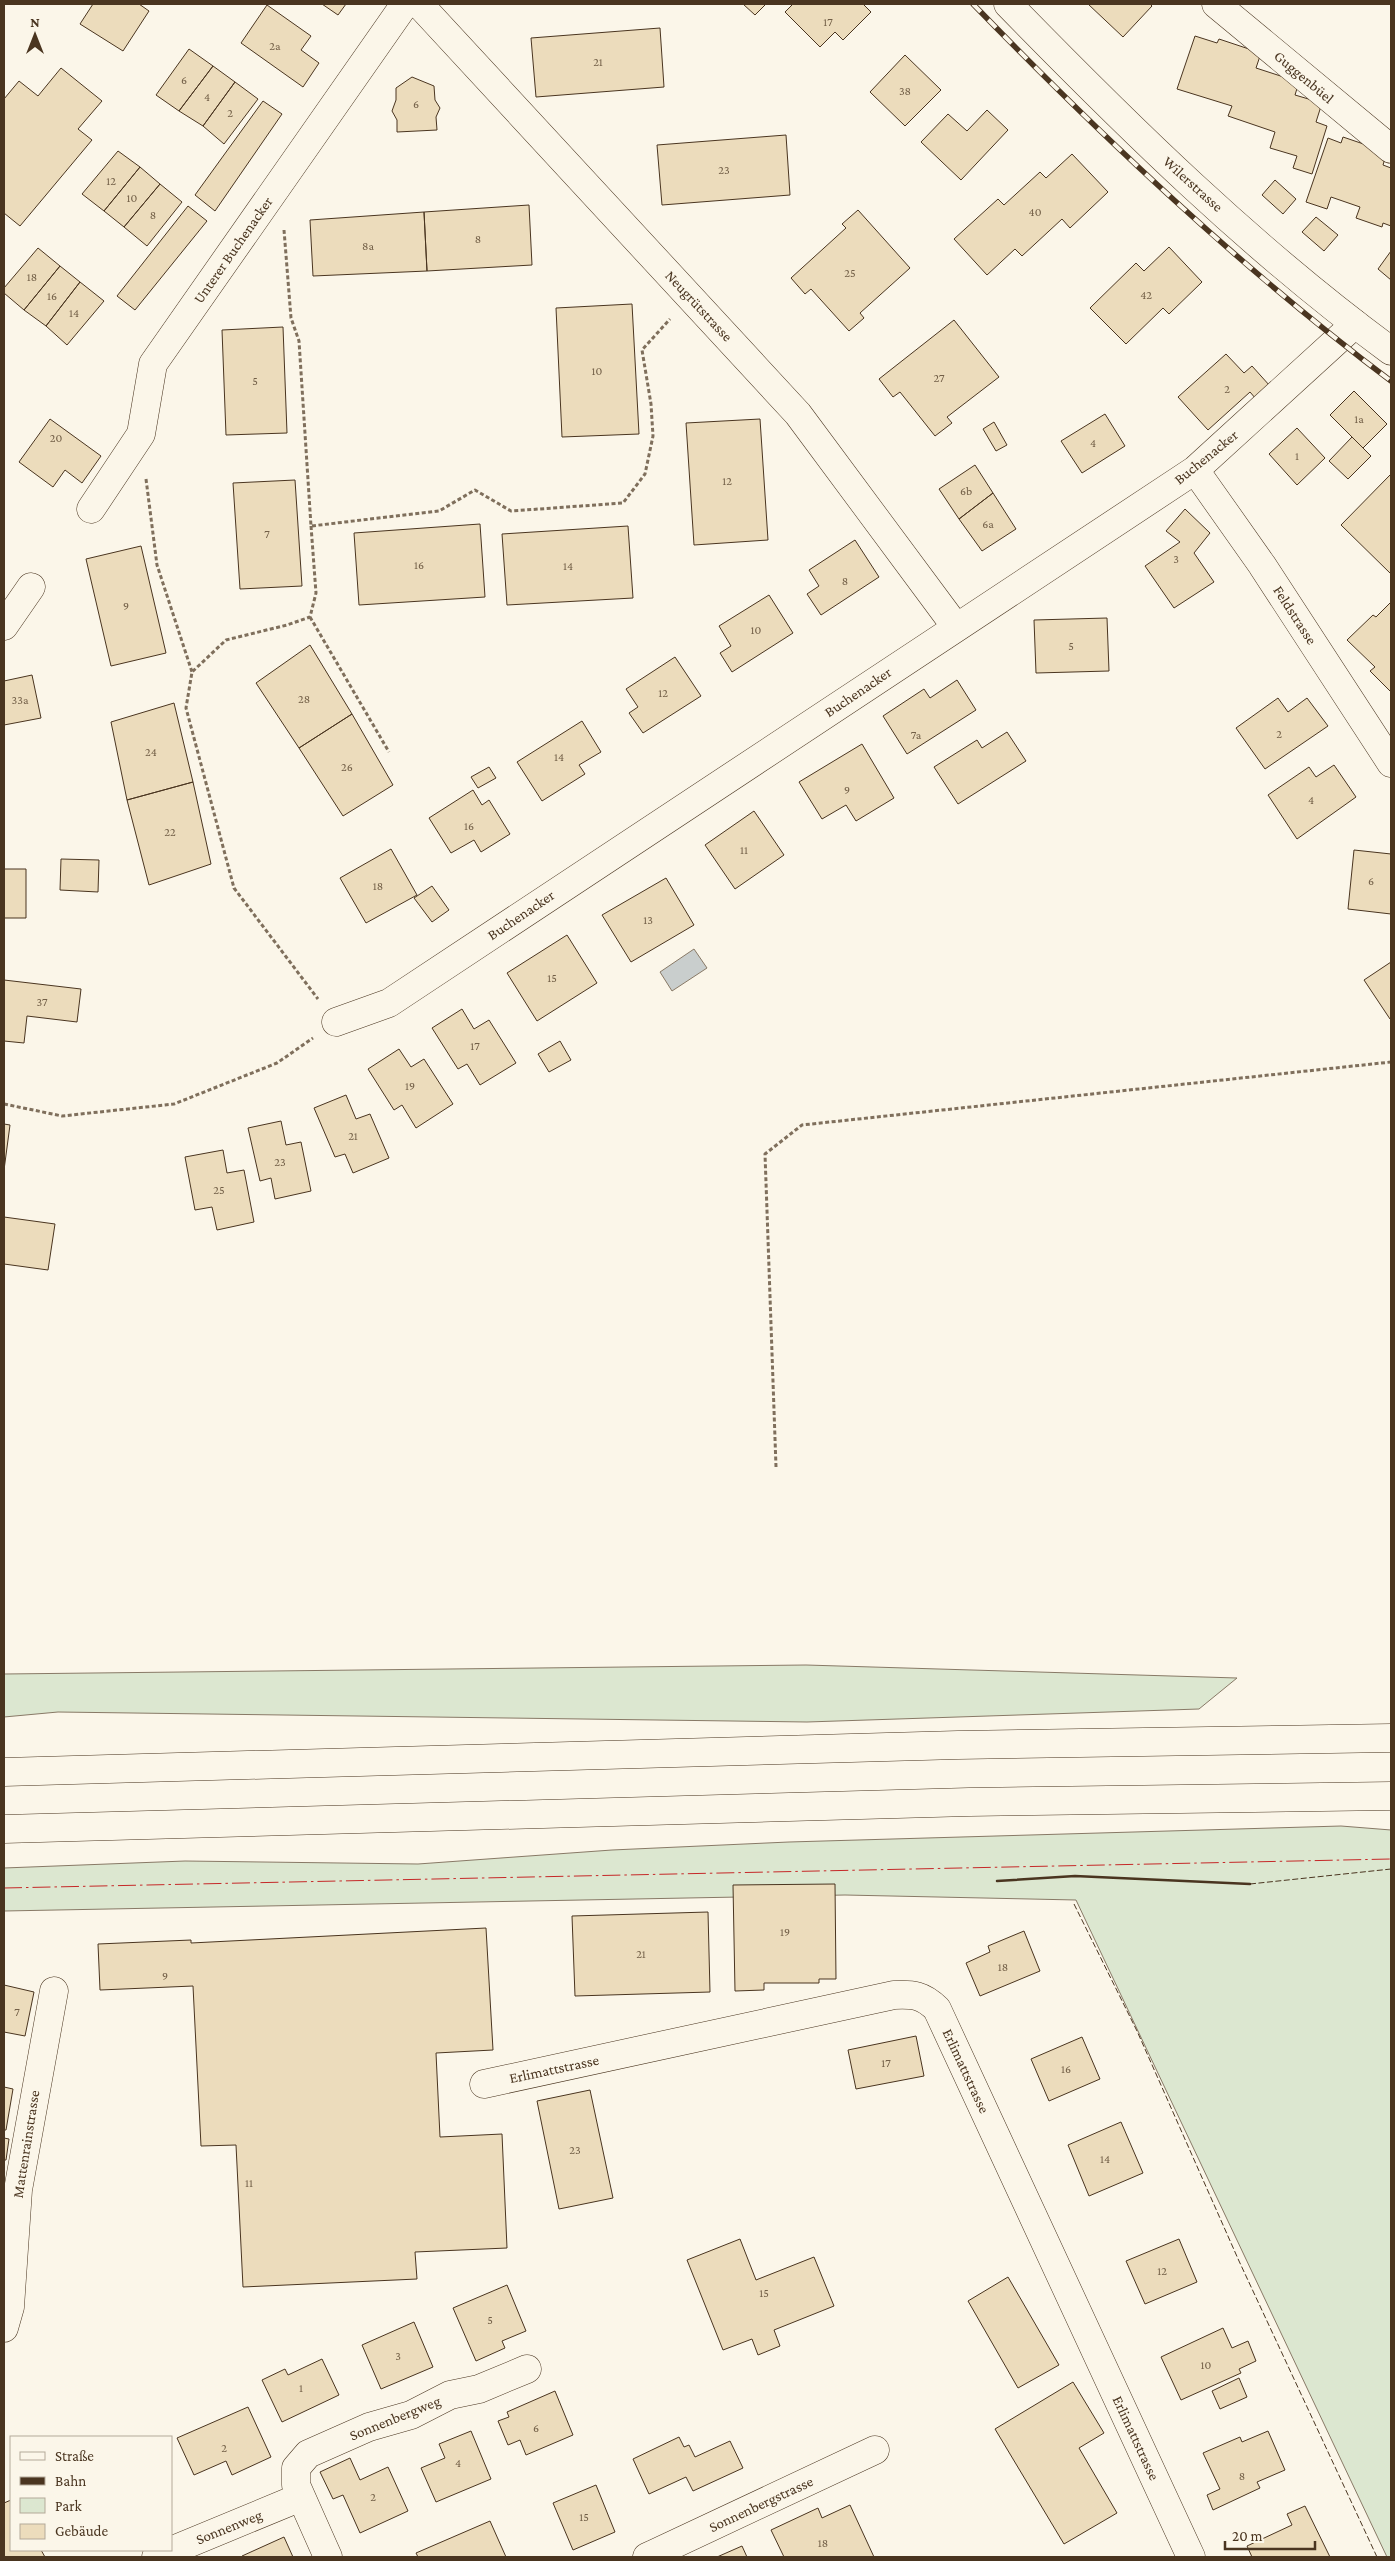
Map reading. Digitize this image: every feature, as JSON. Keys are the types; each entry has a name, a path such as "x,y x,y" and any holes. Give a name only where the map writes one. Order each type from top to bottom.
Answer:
{"main road":[{"name":"Unterer Buchenacker","path":"91,509 141,434 153,364 404,4"},
{"name":"Neugrütstrasse","path":"419,4 798,414 956,627"},
{"name":"Wilerstrasse","path":"1008,4 1124,121 1234,222 1355,324 1391,351"},
{"name":"Guggenbüel","path":"1216,4 1391,149"},
{"name":"Buchenacker","path":"336,1022 389,1003 1195,470 1355,324"},
{"name":"Feldstrasse","path":"1195,470 1262,565 1391,763"},
{"path":"4,626 31,587"},
{"path":"4,1772 968,1745 1391,1738"},
{"path":"4,1829 969,1802 1391,1796"},
{"name":"Mattenrainstrasse","path":"4,2328 10,2307 18,2190 54,1991"},
{"name":"Erlimattstrasse","path":"484,2084 894,1995 914,1994 927,1999 937,2009 1191,2557"},
{"name":"Sonnenbergweg","path":"301,2497 296,2485 296,2468 308,2454 369,2427 411,2415 450,2395 479,2389 528,2369"},
{"name":"Sonnenbergstrasse","path":"647,2557 875,2450"},
{"path":"301,2497 328,2557"},
{"name":"Sonnenweg","path":"172,2550 301,2497"},
{"name":"Sonnenweg","path":"156,2557 170,2551"}],"path":[{"path":"280,182 291,318 299,341 316,592 310,616 389,752"},
{"path":"311,526 439,511 475,490 510,511 623,503 645,474 654,436 642,350 690,296"},
{"path":"4,1104 62,1116 174,1104 277,1063 336,1022 234,888 186,708 192,672 157,565 141,434"},
{"path":"192,672 226,640 287,625 310,616"},
{"path":"776,1467 764,1154 802,1125 1391,1062"}],"green space":[{"path":"806,1665 1237,1678 1199,1709 807,1722 58,1712 4,1717 4,1674"},
{"path":"1341,1826 1391,1830 1391,2557 1387,2557 1076,1900 845,1895 4,1911 4,1868 185,1861 418,1864 612,1850 789,1842"}],"shaded area":[{"path":"694,949 707,968 672,991 660,972"}],"building":[{"path":"93,4 139,4 149,11 123,51 80,24"},
{"path":"322,4 346,4 338,15"},
{"path":"743,4 766,4 755,15"},
{"path":"793,4 863,4 871,12 843,40 835,32 820,47 785,12"},
{"path":"1088,4 1150,4 1152,6 1123,37"},
{"path":"267,5 311,36 301,50 319,63 303,87 241,43"},
{"path":"660,28 664,87 536,97 531,38"},
{"path":"1195,36 1217,43 1219,39 1261,53 1256,68 1299,82 1295,95 1322,103 1316,122 1327,126 1312,174 1293,168 1297,156 1270,148 1275,132 1228,116 1232,106 1177,89"},
{"path":"189,49 213,66 179,111 156,95"},
{"path":"905,55 941,90 905,126 870,92"},
{"path":"213,66 235,82 203,126 179,111"},
{"path":"61,68 102,101 78,129 92,140 20,226 4,213 4,99 19,81 38,96"},
{"path":"412,77 434,86 435,100 440,108 436,117 437,130 397,132 397,120 392,111 396,100 396,88"},
{"path":"235,82 258,99 224,144 203,126"},
{"path":"263,101 282,114 215,211 195,195"},
{"path":"987,110 1008,130 961,180 921,142 948,114 967,131"},
{"path":"786,135 790,195 662,205 657,145"},
{"path":"1343,137 1387,152 1383,165 1391,168 1391,226 1383,223 1382,227 1356,218 1360,207 1331,197 1327,209 1306,202 1328,138 1341,143"},
{"path":"118,151 140,167 104,211 82,194"},
{"path":"1072,154 1108,192 1070,228 1062,219 1022,256 1015,249 987,275 954,239 998,199 1004,205 1040,172 1046,178"},
{"path":"140,167 160,184 124,227 104,211"},
{"path":"1275,180 1296,199 1283,214 1262,195"},
{"path":"160,184 182,202 147,246 124,227"},
{"path":"529,205 532,265 427,271 424,212"},
{"path":"188,206 207,221 135,310 117,296"},
{"path":"858,210 910,268 860,313 864,318 849,331 811,289 805,294 791,278 846,228 842,224"},
{"path":"424,212 427,271 313,276 310,220"},
{"path":"1316,217 1338,235 1324,251 1302,232"},
{"path":"1169,247 1202,282 1169,314 1163,308 1126,344 1090,308 1136,263 1144,271"},
{"path":"38,248 60,266 24,310 4,293 4,288"},
{"path":"1391,251 1391,280 1378,269"},
{"path":"60,266 80,282 46,326 24,310"},
{"path":"80,282 104,301 67,345 46,326"},
{"path":"632,304 639,434 562,437 556,308"},
{"path":"954,320 999,377 947,417 952,423 935,436 900,392 893,397 879,379"},
{"path":"283,327 287,433 226,435 222,330"},
{"path":"1226,354 1244,373 1252,366 1270,386 1256,399 1250,392 1208,430 1178,397"},
{"path":"1354,391 1387,424 1363,448 1330,415"},
{"path":"1105,414 1125,446 1082,473 1061,441"},
{"path":"50,419 101,456 82,483 65,470 53,487 19,462"},
{"path":"760,419 768,540 694,545 686,423"},
{"path":"994,422 1007,445 996,451 983,429"},
{"path":"1297,428 1325,458 1297,485 1269,454"},
{"path":"1352,437 1371,456 1348,479 1329,461"},
{"path":"975,465 993,493 959,519 939,489"},
{"path":"1391,476 1391,574 1341,525"},
{"path":"295,480 302,586 240,589 233,483"},
{"path":"993,493 1016,529 982,551 959,519"},
{"path":"1185,509 1210,533 1194,553 1214,582 1174,608 1145,566 1180,542 1166,531"},
{"path":"480,524 485,597 359,605 354,533"},
{"path":"628,526 633,598 507,605 502,534"},
{"path":"855,540 879,577 821,615 807,594 819,586 809,570"},
{"path":"141,546 166,653 111,666 86,559"},
{"path":"769,595 793,633 732,672 720,653 731,646 719,626"},
{"path":"1391,602 1391,692 1370,671 1375,667 1347,640 1373,615 1376,617"},
{"path":"1107,618 1109,671 1036,673 1034,620"},
{"path":"310,645 352,714 299,748 256,683"},
{"path":"675,657 701,696 643,733 629,713 638,707 626,689"},
{"path":"32,675 41,718 4,725 4,681"},
{"path":"957,680 976,710 907,754 883,716 924,689 930,698"},
{"path":"1278,698 1288,712 1307,698 1328,726 1265,769 1236,728"},
{"path":"174,703 193,782 127,800 111,722"},
{"path":"352,714 393,785 343,816 299,748"},
{"path":"582,721 601,752 579,765 585,774 542,801 517,762"},
{"path":"1007,732 1026,761 958,804 934,767 977,740 982,748"},
{"path":"862,744 894,798 856,821 846,805 822,819 799,782"},
{"path":"1334,765 1356,797 1297,839 1268,795 1309,767 1316,777"},
{"path":"489,767 496,778 478,788 471,777"},
{"path":"193,782 211,864 149,885 127,800"},
{"path":"473,790 482,805 489,800 510,834 481,852 474,840 451,853 429,818"},
{"path":"754,811 784,855 735,889 705,845"},
{"path":"391,849 417,895 366,923 340,878"},
{"path":"1354,850 1391,854 1391,914 1348,909"},
{"path":"61,859 99,860 98,892 60,890"},
{"path":"4,869 26,869 26,918 4,918"},
{"path":"666,878 694,925 631,962 602,915"},
{"path":"432,886 449,910 432,922 414,898"},
{"path":"567,935 597,983 537,1021 507,973"},
{"path":"1391,962 1391,1018 1390,1019 1364,980"},
{"path":"4,980 81,989 77,1022 27,1016 24,1043 4,1041"},
{"path":"462,1009 474,1029 489,1020 516,1063 480,1085 467,1064 458,1069 432,1028"},
{"path":"560,1041 571,1060 549,1072 538,1054"},
{"path":"399,1049 411,1067 424,1059 453,1104 416,1128 402,1105 394,1110 368,1069"},
{"path":"346,1095 356,1119 370,1114 389,1158 353,1173 345,1154 335,1157 314,1108"},
{"path":"281,1121 286,1145 301,1142 311,1191 275,1199 271,1178 260,1181 248,1128"},
{"path":"4,1124 10,1125 4,1170"},
{"path":"223,1150 227,1173 244,1170 254,1222 217,1230 212,1207 195,1210 185,1157"},
{"path":"4,1217 55,1224 48,1270 4,1264"},
{"path":"835,1884 836,1979 819,1979 819,1983 764,1983 764,1990 735,1991 733,1885"},
{"path":"708,1912 710,1992 575,1996 572,1916"},
{"path":"486,1928 493,2050 436,2053 440,2137 502,2134 507,2248 415,2252 417,2279 243,2287 236,2145 201,2146 193,1986 100,1990 98,1944 191,1940 191,1943"},
{"path":"1024,1931 1040,1971 980,1996 966,1963 990,1952 988,1946"},
{"path":"4,1985 34,1992 25,2036 4,2032"},
{"path":"916,2036 924,2076 856,2089 848,2050"},
{"path":"1082,2037 1100,2079 1049,2101 1031,2059"},
{"path":"4,2087 13,2089 6,2130 4,2130"},
{"path":"590,2090 613,2198 559,2209 537,2101"},
{"path":"1121,2122 1143,2173 1089,2196 1068,2145"},
{"path":"4,2138 9,2139 6,2160 4,2160"},
{"path":"740,2239 756,2280 814,2257 834,2306 774,2330 780,2346 758,2355 752,2339 723,2350 687,2260"},
{"path":"1179,2239 1197,2282 1145,2304 1126,2261"},
{"path":"1008,2277 1059,2365 1018,2388 968,2301"},
{"path":"507,2285 526,2331 502,2341 505,2348 476,2361 453,2308"},
{"path":"414,2322 433,2367 381,2389 362,2345"},
{"path":"1223,2328 1232,2348 1248,2341 1256,2361 1239,2369 1241,2373 1181,2400 1161,2357"},
{"path":"322,2359 339,2395 282,2422 262,2380 285,2369 288,2375"},
{"path":"1239,2378 1247,2397 1220,2409 1212,2391"},
{"path":"1073,2382 1104,2433 1079,2448 1117,2513 1064,2544 995,2429"},
{"path":"555,2391 573,2435 526,2455 520,2440 508,2445 498,2421 509,2417 507,2412"},
{"path":"248,2407 271,2457 232,2475 226,2461 194,2475 177,2438"},
{"path":"471,2431 491,2479 436,2502 421,2468 445,2458 439,2444"},
{"path":"1268,2431 1285,2470 1257,2482 1260,2488 1213,2510 1207,2495 1220,2489 1203,2453 1240,2437 1242,2442"},
{"path":"679,2437 684,2447 689,2445 695,2457 730,2441 743,2468 693,2491 686,2477 649,2494 633,2459"},
{"path":"350,2458 360,2480 388,2467 408,2511 360,2533 343,2495 333,2499 320,2472"},
{"path":"596,2485 615,2532 573,2550 553,2503"},
{"path":"10,2500 10,2551 42,2551 45,2557 4,2557 4,2503"},
{"path":"850,2505 874,2557 784,2557 771,2530 818,2508 822,2518"},
{"path":"1305,2506 1330,2557 1252,2557 1247,2546 1292,2525 1287,2514"},
{"path":"490,2521 506,2557 418,2557 416,2553"},
{"path":"284,2537 293,2557 242,2557 242,2556"},
{"path":"742,2546 747,2557 717,2557"}],"railway":[{"path":"973,4 1123,153 1227,248 1335,338 1391,381"}],"fence":[{"path":"1250,1884 1391,1869"},
{"path":"1074,1904 1137,2031 1239,2261 1377,2557"}],"wall":[{"path":"997,1881 1075,1876 1250,1884"}],"power":[{"path":"4,1888 1391,1859"}]}
